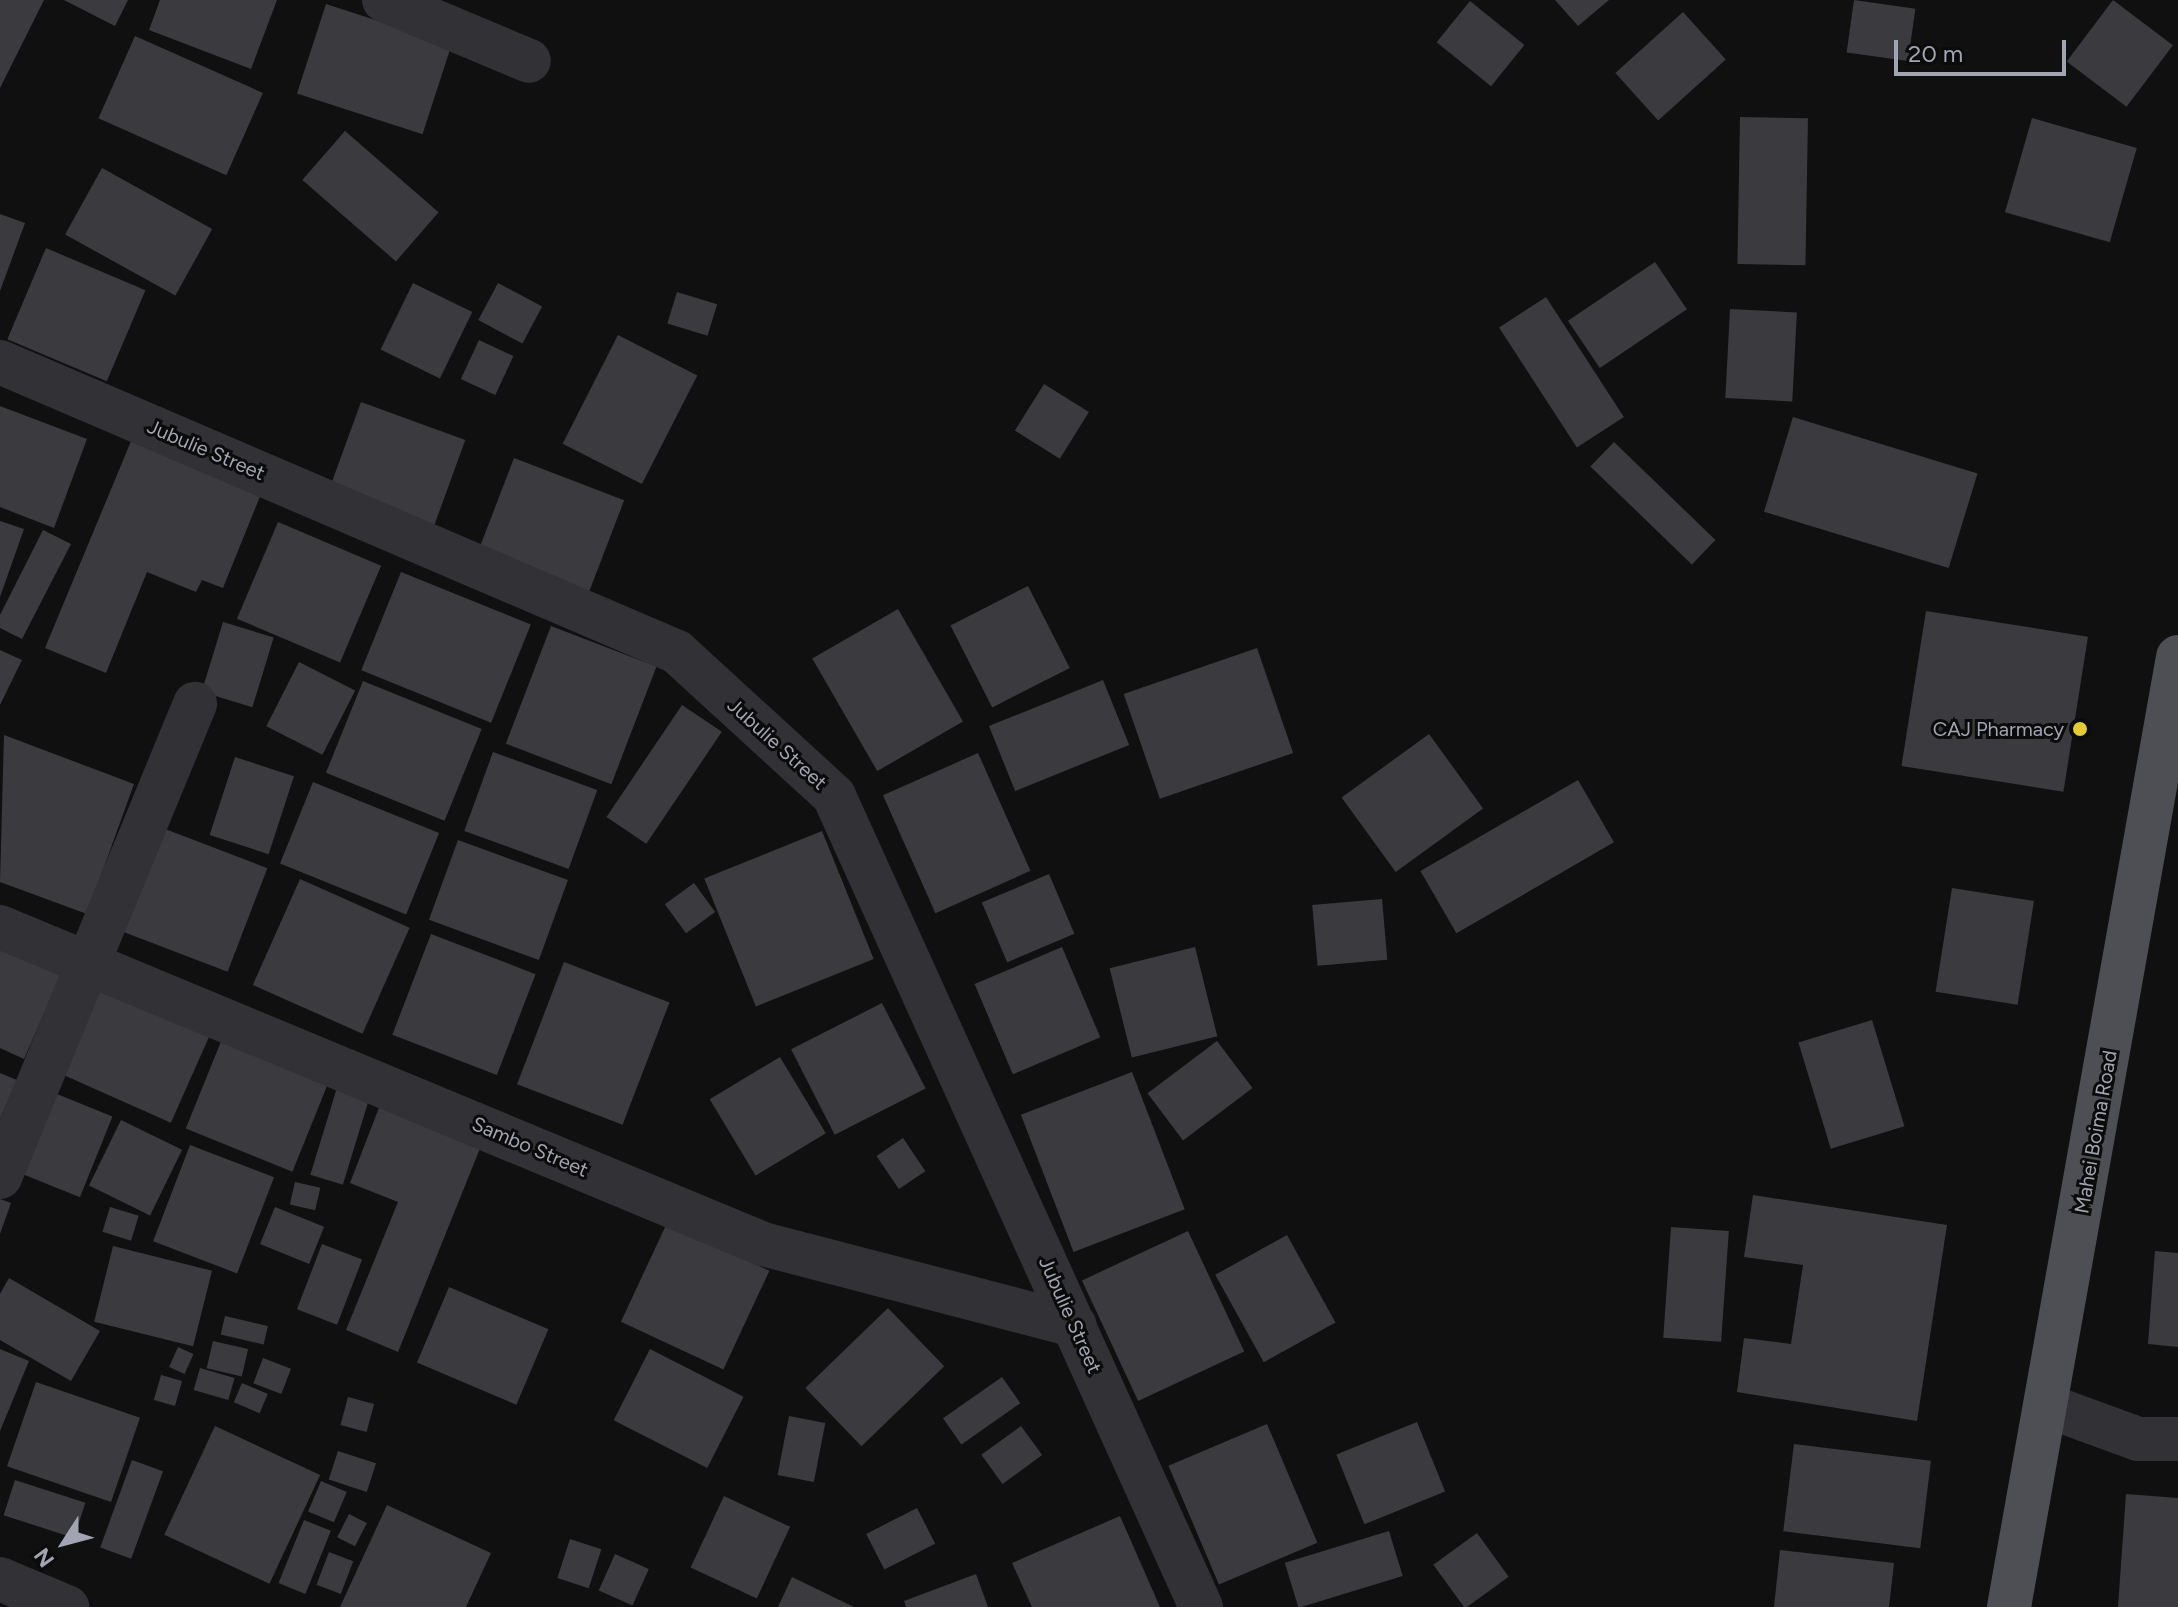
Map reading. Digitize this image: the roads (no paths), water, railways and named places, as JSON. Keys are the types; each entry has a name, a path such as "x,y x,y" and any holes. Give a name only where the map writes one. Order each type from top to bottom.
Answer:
{"main road":[{"name":"Mahei Boima Road","path":"2009,1607 2048,1406 2178,657"}],"street":[{"path":"384,0 529,61"},
{"name":"Jubulie Street","path":"0,362 677,652 834,796 1201,1607"},
{"path":"0,1177 195,704"},
{"name":"Sambo Street","path":"0,927 763,1244 1075,1325"},
{"path":"2048,1406 2138,1439 2178,1439"},
{"path":"0,1579 67,1607"}],"place":[{"name":"CAJ Pharmacy","path":"2080,729"}]}
